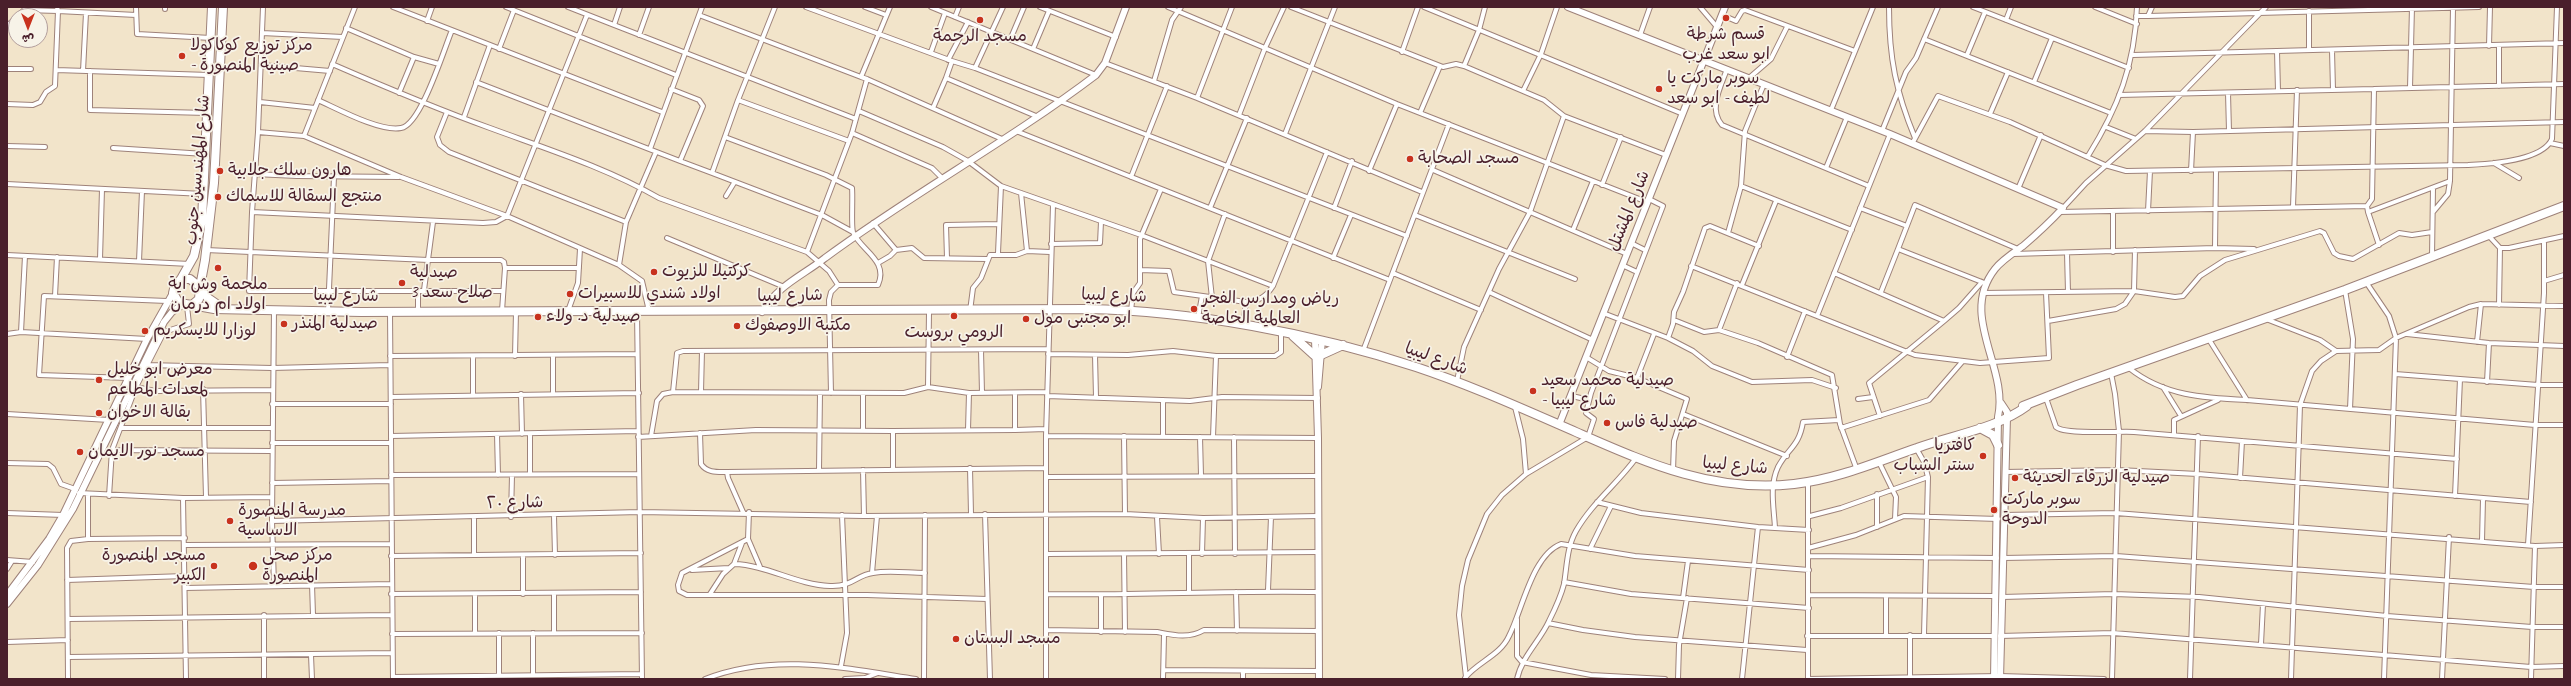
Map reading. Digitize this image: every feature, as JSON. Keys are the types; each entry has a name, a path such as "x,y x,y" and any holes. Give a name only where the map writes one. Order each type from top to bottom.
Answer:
{"highway":[{"name":"شارع المهندسين جنوب","path":"181,280 191,264 202,220 212,7"},
{"name":"شارع المهندسين جنوب","path":"200,288 214,183 223,7"},
{"name":"شارع ليبيا","path":"187,306 225,310 390,312 1132,311 1198,318 1343,345 1363,351 1457,382 1559,424 1636,458 1673,472 1719,482 1772,485 1808,482 1857,470 1998,419 2046,398 2111,373 2345,290 2564,206"},
{"path":"200,288 199,299 187,306 176,300 173,293 175,285 181,280 190,279 200,288 208,298 225,310"},
{"path":"1292,335 1317,355 1343,345"},
{"name":"شارع ليبيا","path":"1966,431 1980,428 1998,419"},
{"path":"1980,428 1993,435 1998,445"}],"street":[{"path":"136,7 137,34 211,38"},
{"path":"263,7 260,102 254,174 249,291 503,291"},
{"path":"304,136 355,7"},
{"path":"393,7 662,112"},
{"path":"427,21 432,7"},
{"path":"506,7 676,75"},
{"path":"568,7 746,78 856,119"},
{"path":"614,25 620,7"},
{"path":"639,35 649,7"},
{"path":"650,149 662,112 702,7"},
{"path":"712,173 746,78 775,7"},
{"path":"806,7 1060,100 1407,236"},
{"path":"822,12 824,7"},
{"path":"865,7 886,16"},
{"path":"861,77 890,7"},
{"path":"931,7 1096,75"},
{"path":"955,17 959,7"},
{"path":"975,68 1003,7"},
{"path":"1010,40 1024,7"},
{"path":"1040,7 1116,37"},
{"path":"762,312 782,286 819,263 854,233 1016,131 1096,75 1105,63 1126,7"},
{"path":"1168,7 1180,9 1310,68 1397,104 1602,185 1663,206 1589,400 1586,413 1594,419 1588,437 1526,474 1494,504 1468,560 1462,586 1459,615 1465,678"},
{"path":"1197,98 1232,7"},
{"path":"1239,115 1265,48 1284,7"},
{"path":"1291,7 1440,66 1447,67 1456,64 1464,66 1544,100 1564,116 1666,155"},
{"path":"1285,134 1335,7"},
{"path":"1402,52 1418,7"},
{"path":"1424,7 1541,54 1683,114"},
{"path":"1464,66 1479,30 1485,7"},
{"path":"1523,91 1541,54 1557,7"},
{"path":"1568,7 1882,131 1914,141 2061,210 2113,212 2367,206"},
{"path":"1640,35 1650,7"},
{"path":"1700,7 1717,27"},
{"name":"شارع المشتل","path":"1559,424 1572,396 1592,340 1725,7"},
{"path":"1831,110 1873,7"},
{"path":"1889,7 1890,44 1898,94 1914,141"},
{"path":"1882,131 1906,72 1924,39 1938,7"},
{"path":"1974,7 2129,68"},
{"path":"2006,20 2011,7"},
{"path":"2096,7 2137,24"},
{"path":"2088,156 2106,127 2129,68 2133,55 2137,24 2136,7"},
{"path":"2148,16 2152,7"},
{"path":"1880,416 1873,397 1870,382 1944,321 1984,283 1994,270 2061,210 2105,165 2145,131 2266,7"},
{"path":"2136,16 2309,11 2347,8 2479,7"},
{"path":"2489,46 2490,7"},
{"path":"2550,143 2554,122 2557,7"},
{"path":"2410,88 2412,8"},
{"path":"2433,212 2448,194 2450,181 2453,8"},
{"path":"48,9 136,16"},
{"path":"7,104 33,105 40,102 46,92 56,86 58,9"},
{"path":"1154,81 1174,13 1180,9"},
{"path":"499,49 514,10"},
{"path":"1722,15 1736,21 1743,10 1855,51"},
{"path":"1033,49 1049,11"},
{"path":"2309,11 2309,50"},
{"path":"1967,55 1985,12"},
{"path":"83,71 86,13"},
{"path":"931,52 945,13"},
{"path":"252,212 433,222 490,222 507,216 562,72 586,15"},
{"path":"699,15 763,38 867,79 1002,139"},
{"path":"933,108 946,78 950,60 968,22"},
{"path":"1749,78 1771,59 1787,27"},
{"path":"346,28 414,57 439,64"},
{"path":"318,100 374,124 401,128 412,122 423,103 452,30"},
{"path":"262,33 343,37"},
{"path":"2034,82 2052,38"},
{"path":"1924,39 2111,113"},
{"path":"2133,55 2564,43"},
{"path":"464,117 490,45"},
{"path":"2499,45 2499,86"},
{"path":"2332,50 2333,90"},
{"path":"2277,51 2278,91"},
{"path":"399,93 414,57"},
{"path":"1105,63 1247,118 1352,161 1369,171 1422,192"},
{"path":"332,64 423,103 535,144 642,188 659,198 807,252 829,271 838,285"},
{"path":"261,65 330,71"},
{"path":"1420,113 1440,66"},
{"path":"7,69 31,69"},
{"path":"1727,69 1716,101 1719,120 1722,125 1869,186"},
{"path":"56,70 209,75"},
{"path":"90,72 90,110 207,113"},
{"path":"1990,114 2008,72"},
{"path":"946,78 1036,116"},
{"path":"807,252 849,142 867,79"},
{"path":"476,82 712,173 734,183 822,215 854,233 878,263 880,282 877,286 838,285 830,294 828,311 832,393"},
{"path":"1728,233 1741,186 1744,135 1764,84"},
{"path":"2119,95 2184,92 2228,93 2564,84"},
{"path":"1131,177 1167,86"},
{"path":"671,89 699,100 703,106 680,161"},
{"path":"2374,89 2372,199 2367,206 2380,245"},
{"path":"2293,207 2297,90"},
{"path":"2228,93 2230,131"},
{"path":"1914,141 1937,96 1990,114 2041,135 2105,165 2121,170 2216,170 2494,163 2524,157 2550,143 2564,146"},
{"path":"738,100 849,142"},
{"path":"260,102 315,108"},
{"path":"1369,171 1397,104"},
{"path":"859,111 943,147 968,161 1001,186 1100,222 1141,235 1273,286"},
{"path":"447,112 438,132 440,145 470,162 626,222"},
{"path":"1457,382 1464,347 1508,252 1530,212 1564,116"},
{"path":"1826,168 1847,117"},
{"path":"1210,208 1247,118"},
{"path":"2145,131 2193,132 2564,122"},
{"path":"1363,351 1449,124"},
{"path":"2106,127 2136,138"},
{"path":"1016,131 1390,280"},
{"path":"258,132 304,136 401,177 507,216 619,265 642,281 649,312"},
{"path":"2191,170 2193,132"},
{"path":"852,133 932,168 941,177"},
{"path":"1816,316 1890,134"},
{"path":"2018,189 2041,135"},
{"path":"725,137 835,179 852,188 854,233"},
{"path":"1602,185 1621,137"},
{"path":"7,146 45,147"},
{"path":"113,148 205,154"},
{"path":"619,265 626,222 642,188 656,152"},
{"path":"1140,270 1169,271 1172,291 1246,302 1254,302 1262,298 1273,286 1327,152"},
{"path":"1334,208 1352,161"},
{"path":"2494,163 2519,178"},
{"path":"1432,170 1627,254"},
{"path":"2215,248 2216,170"},
{"path":"2148,211 2150,171"},
{"path":"254,174 334,177 401,177"},
{"path":"328,311 334,177"},
{"path":"1573,230 1593,181"},
{"path":"2368,212 2450,181"},
{"path":"726,196 734,183"},
{"path":"7,184 203,194"},
{"path":"998,253 1001,186"},
{"path":"1741,186 1852,230"},
{"path":"2432,257 2433,188"},
{"path":"100,259 102,189"},
{"path":"1132,311 1133,293 1140,286 1141,235 1161,189"},
{"path":"139,261 142,191"},
{"path":"1021,193 1027,251"},
{"path":"1742,285 1776,201"},
{"path":"1880,292 1914,206 1917,204 2018,249"},
{"path":"1046,679 1046,429 1050,252 1053,205"},
{"path":"1860,208 1907,226"},
{"path":"2113,212 2113,252"},
{"path":"1212,298 1208,261 1225,214"},
{"path":"1415,214 1575,279"},
{"path":"1333,258 1351,215"},
{"path":"424,290 433,222"},
{"path":"873,222 896,250"},
{"path":"1051,244 1100,243 1100,222"},
{"path":"947,258 946,225 999,224"},
{"path":"1668,338 1674,320 1674,312 1684,292 1691,266 1705,228 1710,226 1759,246"},
{"path":"1983,293 2134,291 2175,298 2183,296 2200,276 2225,260 2320,231 2325,235 2334,253 2346,258 2358,257 2399,233 2416,235 2432,232"},
{"path":"2488,235 2500,248 2499,305"},
{"path":"2500,248 2544,241 2564,236"},
{"path":"667,238 782,286"},
{"path":"2528,545 2541,346 2544,241"},
{"path":"1631,243 1645,250"},
{"path":"2011,254 2215,248 2258,250"},
{"path":"568,312 577,287 580,249"},
{"path":"878,263 890,256 896,250 914,249 924,258 987,259"},
{"path":"1898,249 1984,283"},
{"path":"206,250 428,260 500,260 504,262 505,268 502,312"},
{"path":"2048,321 2116,309 2125,304 2134,291 2135,250"},
{"path":"970,311 973,288 983,275 987,259 991,254 1016,254 1027,251 1050,252"},
{"path":"2067,253 2068,292"},
{"path":"7,256 191,264"},
{"path":"20,332 25,256"},
{"path":"55,296 57,257"},
{"path":"1622,266 1637,272"},
{"path":"1691,266 1742,285 1905,352 1962,362 1993,363 2049,358 2046,293"},
{"path":"505,268 579,268"},
{"path":"1393,273 1481,310"},
{"path":"1834,273 1944,321"},
{"path":"2544,281 2564,275"},
{"path":"2365,282 2389,316 2396,338 2392,490 2384,679"},
{"path":"1719,330 1737,283"},
{"path":"1984,283 1981,307 1982,327 1993,363 2001,403 2008,415 1999,558 1997,678"},
{"path":"418,290 418,312"},
{"path":"2345,290 2352,328 2354,351 2350,409"},
{"path":"1489,292 1592,340"},
{"path":"7,595 33,562 63,515 147,339 167,301 173,293"},
{"path":"129,378 39,375 44,296 167,301"},
{"path":"1198,318 1202,296"},
{"path":"1243,326 1246,302"},
{"path":"2477,342 2481,304"},
{"path":"2291,679 2300,405 2312,371 2321,361 2336,351 2376,350 2396,338 2454,312 2481,304 2564,306"},
{"path":"7,604 55,541 81,494 164,322 172,312 187,306 189,324 164,332 136,387 112,450 109,496"},
{"path":"274,310 272,368 272,521 274,585"},
{"path":"1787,357 1805,311"},
{"path":"390,312 391,594 393,678 499,675 510,677 533,674 642,674"},
{"path":"515,356 516,312"},
{"path":"637,312 642,679"},
{"path":"928,387 929,312"},
{"path":"1603,313 1654,334 1668,338 1693,351 1712,366 1752,382 1812,380 1836,388"},
{"path":"2264,319 2320,340 2336,351"},
{"path":"1674,320 1704,332 1719,330 1758,343 1787,357 1830,374 1833,377 1836,388 1841,428 1857,470"},
{"path":"7,334 20,332 147,339"},
{"path":"1048,354 1095,355 1173,351 1216,356 1278,356 1281,352 1281,333"},
{"path":"1637,378 1654,334"},
{"path":"2407,334 2489,343 2564,346"},
{"path":"2208,338 2248,400"},
{"path":"1318,340 1319,679"},
{"path":"2487,382 2489,343"},
{"path":"673,392 677,353 702,351 830,349 1048,349"},
{"path":"982,350 982,393"},
{"path":"701,392 702,351"},
{"path":"390,356 552,356 638,354"},
{"path":"1095,355 1096,396"},
{"path":"473,356 473,395"},
{"path":"552,356 553,394"},
{"path":"1213,436 1216,356"},
{"path":"1586,357 1608,371 1637,378 1687,399 1674,441 1673,472"},
{"path":"1841,428 1931,399 1962,362"},
{"path":"146,365 272,368 390,366"},
{"path":"2128,367 2163,387 2190,396 2218,400 2248,400 2535,425 2564,424"},
{"path":"2111,373 2116,394 2119,431 2112,679"},
{"path":"2395,374 2487,382 2564,385"},
{"path":"2455,496 2460,379"},
{"path":"136,387 155,391 203,389 272,390"},
{"path":"651,436 657,401 663,394 673,392 904,393 928,387 969,393 1047,394 1198,401 1214,398 1318,398"},
{"path":"2163,387 2181,416"},
{"path":"203,389 206,498"},
{"path":"391,397 639,393"},
{"path":"819,470 820,393"},
{"path":"862,393 863,431"},
{"path":"968,430 969,393"},
{"path":"1015,393 1015,430"},
{"path":"521,394 522,434"},
{"path":"1572,396 1589,400"},
{"path":"1858,399 1873,397"},
{"path":"2046,398 2058,429 2174,434 2392,452 2457,459"},
{"path":"1163,400 1163,436"},
{"path":"2174,434 2174,421 2181,416 2218,400"},
{"path":"2001,403 1998,419 2001,517"},
{"path":"272,404 391,404"},
{"path":"1515,406 1523,439 1526,474"},
{"path":"7,414 109,420"},
{"path":"1683,414 1786,456"},
{"path":"1776,528 1772,485 1778,467 1801,436 1804,422 1839,420"},
{"path":"121,428 272,428"},
{"path":"638,436 756,430 893,431 1046,429"},
{"path":"391,436 638,431"},
{"path":"893,431 893,469"},
{"path":"700,433 701,464 704,468 713,472 1046,468"},
{"path":"497,434 498,475"},
{"path":"530,434 530,474"},
{"path":"1046,436 1213,436 1318,438"},
{"path":"1124,436 1124,514"},
{"path":"2190,679 2193,562 2198,474 2198,436"},
{"path":"1200,437 1201,475"},
{"path":"1234,437 1235,554"},
{"path":"2240,478 2242,440"},
{"path":"272,443 391,443"},
{"path":"1916,448 1924,462 1928,477 1924,635"},
{"path":"112,450 272,451"},
{"path":"1517,679 1522,662 1548,623 1564,582 1570,544 1576,531 1597,502 1625,474 1636,458"},
{"path":"1879,462 1893,488 1897,500 1895,519"},
{"path":"7,463 48,464 53,468 61,484 81,494 88,495 183,498 272,497"},
{"path":"970,468 971,514"},
{"path":"863,470 864,516"},
{"path":"2005,472 2118,470 2198,474 2531,502"},
{"path":"727,472 728,478 743,512"},
{"path":"391,475 639,474"},
{"path":"511,517 512,475"},
{"path":"1047,477 1201,475 1318,476"},
{"path":"1810,516 1841,508 1893,488 1928,477"},
{"path":"272,483 391,481"},
{"path":"1808,482 1810,516 1808,548 1808,679 2104,679"},
{"path":"1877,494 1877,526"},
{"path":"88,495 88,538"},
{"path":"183,498 185,538 186,679"},
{"path":"2482,541 2483,499"},
{"path":"1597,502 1641,513 1758,528 1809,530"},
{"path":"1590,549 1611,506"},
{"path":"7,512 63,515"},
{"name":"شارع ٢٠","path":"272,521 554,516 640,512 749,512 864,516 1124,514 1157,517 1203,518 1318,516"},
{"path":"749,512 748,539 760,567"},
{"path":"1808,548 1907,516 2001,517 2116,513 2449,537 2535,546 2564,545"},
{"path":"985,514 990,679"},
{"path":"841,666 847,637 842,515"},
{"path":"924,679 925,515"},
{"path":"554,516 555,554"},
{"path":"872,573 877,516"},
{"path":"474,517 474,555"},
{"path":"1157,517 1159,554"},
{"path":"1268,590 1272,517"},
{"path":"1202,554 1203,518"},
{"path":"1742,679 1758,528"},
{"path":"2442,679 2449,537"},
{"path":"68,679 67,545 74,540 88,538 185,538"},
{"path":"748,539 682,573 678,585 679,591 687,595 846,595 987,599"},
{"path":"710,594 734,564 742,543"},
{"path":"185,545 391,544"},
{"path":"1465,678 1503,646 1517,618 1529,584 1547,554 1557,546 1570,544 1621,555 1809,570"},
{"path":"2531,679 2535,546"},
{"path":"1047,554 1235,554 1318,552"},
{"path":"391,556 641,553"},
{"path":"1124,554 1125,632"},
{"path":"1189,554 1189,593"},
{"path":"522,555 523,594"},
{"path":"1808,556 1925,558 2116,556 2534,588 2564,587"},
{"path":"7,560 33,562"},
{"path":"7,569 12,561"},
{"path":"1678,679 1680,639 1688,561"},
{"path":"734,564 760,567 814,584 845,585 872,573 925,573"},
{"path":"689,570 730,568"},
{"path":"67,580 185,576"},
{"path":"1564,582 1624,593 1809,608"},
{"path":"185,588 312,584 391,584"},
{"path":"312,584 313,615"},
{"path":"1046,594 1101,596 1268,590 1318,592"},
{"path":"391,594 554,594 641,592"},
{"path":"1236,592 1237,631"},
{"path":"475,594 475,633"},
{"path":"554,594 554,633"},
{"path":"1809,596 1886,597 2114,594 2192,597 2445,621 2532,627 2564,627"},
{"path":"1101,596 1101,632"},
{"path":"1886,597 1886,635"},
{"path":"2261,644 2263,604"},
{"path":"68,619 264,615 392,615"},
{"path":"264,615 264,679"},
{"path":"1517,618 1517,652 1522,662"},
{"path":"1548,623 1603,633 1807,650"},
{"path":"1046,630 1158,633 1164,635 1198,635 1204,630 1318,631"},
{"path":"499,633 499,675"},
{"path":"533,633 533,674"},
{"path":"392,634 642,633"},
{"path":"1807,636 1998,636 2113,633 2531,667 2564,666"},
{"path":"1163,679 1164,635"},
{"path":"1910,635 1910,678"},
{"path":"7,642 68,640"},
{"path":"68,657 186,654 311,655 392,653"},
{"path":"311,655 312,679"},
{"path":"1522,662 1591,675 1665,679"},
{"path":"704,679 728,671 763,665 841,666 916,679"},
{"path":"1164,670 1319,671"},
{"path":"1243,671 1243,679"},
{"path":"845,679 865,678 879,673"}],"place":[{"name":"قسم شرطة ابو سعد غرب","path":"1726,18"},
{"name":"مسجد الرحمة","path":"980,20"},
{"name":"مركز توزيع كوكاكولا - صينية المنصورة","path":"182,56"},
{"name":"سوبر ماركت يا لطيف - ابو سعد","path":"1659,89"},
{"name":"مسجد الصحابة","path":"1410,159"},
{"name":"هارون سلك جلابية","path":"220,171"},
{"name":"منتجع السقالة للاسماك","path":"218,197"},
{"name":"ملحمة وش اية اولاد ام درمان","path":"218,268"},
{"name":"كركتيلا للزيوت","path":"654,272"},
{"name":"صيدلية صلاح سعد 3","path":"402,283"},
{"name":"اولاد شندي للاسبيرات","path":"570,294"},
{"name":"رياض ومدارس الفجر العالمية الخاصة","path":"1194,309"},
{"name":"الرومي بروست","path":"954,316"},
{"name":"صيدلية د. ولاء","path":"538,317"},
{"name":"ابو مجتبى مول","path":"1026,319"},
{"name":"صيدلية المنذر","path":"284,324"},
{"name":"مكتبة الاوصفوك","path":"737,326"},
{"name":"لوزارا للايسكريم","path":"145,331"},
{"name":"معرض ابو خليل لمعدات المطاعم","path":"99,380"},
{"name":"صيدلية محمد سعيد - شارع ليبيا","path":"1533,391"},
{"name":"بقالة الاخوان","path":"99,413"},
{"name":"صيدلية فاس","path":"1607,423"},
{"name":"مسجد نور الايمان","path":"80,452"},
{"name":"كافتريا سنتر الشباب","path":"1983,456"},
{"name":"صيدلية الزرقاء الحديثة","path":"2015,478"},
{"name":"سوبر ماركت الدوحة","path":"1994,510"},
{"name":"مدرسة المنصورة الاساسية","path":"230,521"},
{"name":"مسجد المنصورة الكبير","path":"214,566"},
{"name":"مركز صحي المنصورة","path":"253,566"},
{"name":"مسجد البستان","path":"956,639"}]}
